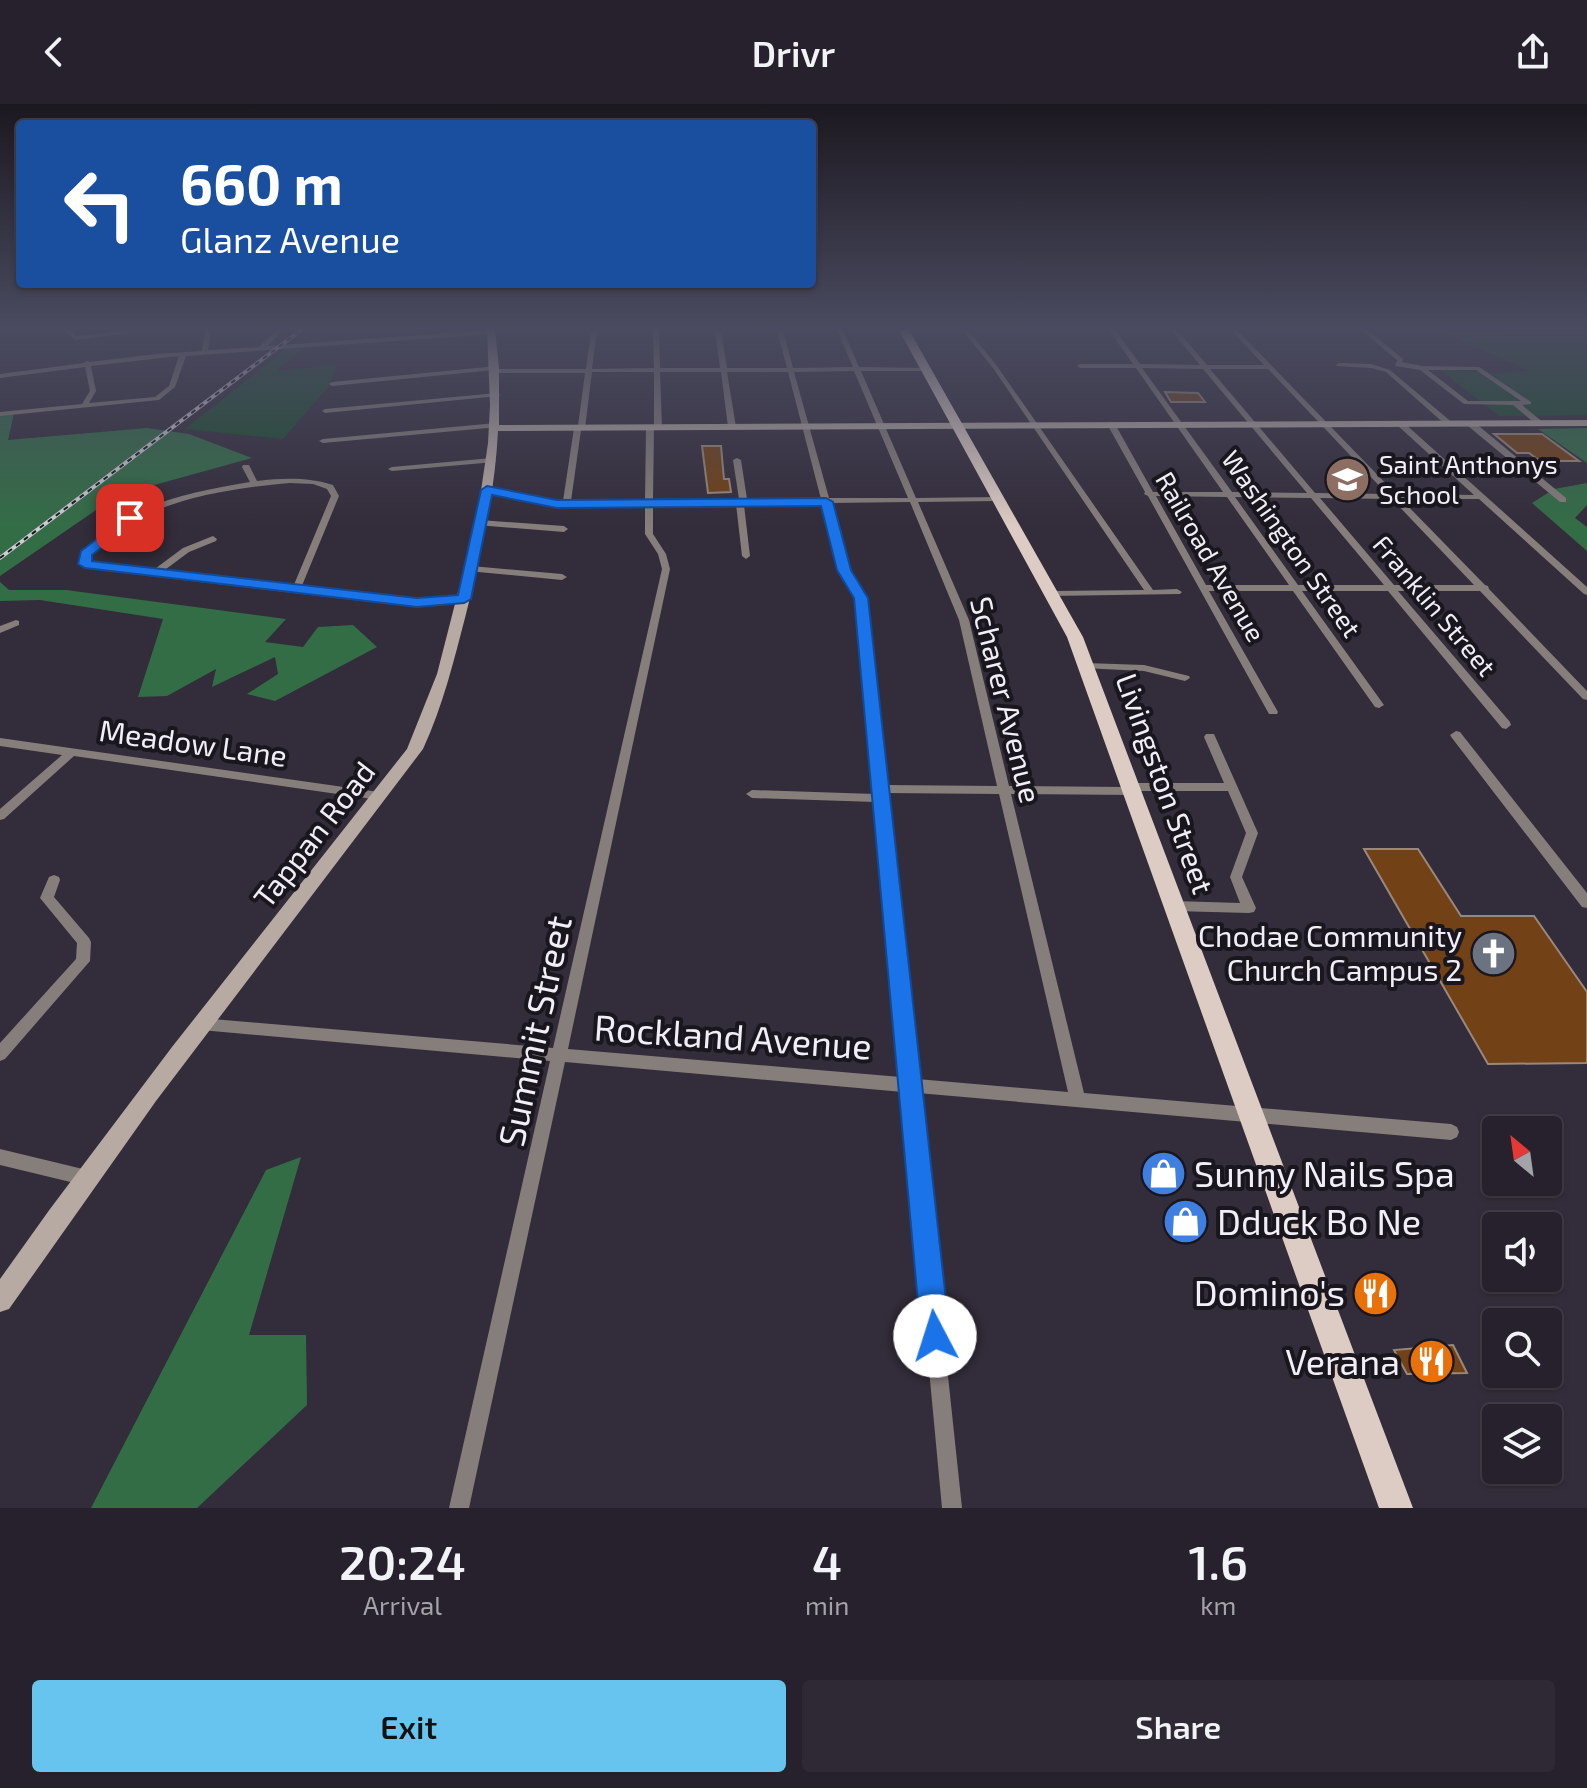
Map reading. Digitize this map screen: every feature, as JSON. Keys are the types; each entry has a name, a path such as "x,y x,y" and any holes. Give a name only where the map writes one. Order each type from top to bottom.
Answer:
{"main road":[{"name":"Livingston Street","path":"943,396 1052,594 1086,666 1396,1508"}],"street":[{"path":"84,406 90,396"},
{"path":"0,414 151,400 163,396"},
{"path":"325,411 491,396"},
{"name":"Tappan Road","path":"0,1300 201,1024 319,879 379,796 397,778 427,725 471,569 492,460 497,396"},
{"path":"567,504 585,396"},
{"path":"652,504 656,396"},
{"path":"728,396 732,427"},
{"path":"797,396 844,570 861,598 878,794 912,1083 952,1508"},
{"name":"Scharer Avenue","path":"868,396 964,620 1077,1098"},
{"path":"1013,396 1150,592"},
{"name":"Washington Street","path":"1159,396 1379,705"},
{"name":"Franklin Street","path":"1230,396 1506,725"},
{"path":"1298,396 1587,697"},
{"path":"1417,396 1450,424"},
{"path":"1457,396 1479,414"},
{"path":"1466,403 1529,403 1518,396"},
{"path":"1515,403 1540,423"},
{"path":"323,441 496,427 1587,423"},
{"name":"Railroad Avenue","path":"1111,424 1273,712"},
{"path":"1400,424 1587,592"},
{"path":"1471,424 1563,500"},
{"path":"392,469 492,460"},
{"path":"737,460 746,556"},
{"path":"246,467 255,484"},
{"path":"296,590 334,501 334,491 318,481 300,478 255,484 141,513 122,523 83,558 90,566 154,573 296,590 402,602 464,599"},
{"path":"487,490 567,504 998,499"},
{"path":"1148,494 1482,497"},
{"name":"Summit Street","path":"459,1508 665,566 649,534 652,504"},
{"path":"480,523 564,529"},
{"path":"154,573 186,550 213,539"},
{"path":"471,569 562,577"},
{"path":"1204,588 1485,588"},
{"path":"1052,594 1177,592"},
{"path":"0,630 16,623"},
{"path":"1086,666 1144,668 1185,678"},
{"path":"1456,735 1587,903"},
{"path":"1174,906 1249,908 1236,877 1252,833 1210,737"},
{"name":"Meadow Lane","path":"0,742 379,796"},
{"path":"0,816 71,753"},
{"path":"752,794 1231,787"},
{"path":"0,1054 83,961 84,942 47,898 54,880"},
{"name":"Rockland Avenue","path":"201,1024 912,1083 1451,1132"},
{"path":"0,1157 87,1178"}],"green space":[{"path":"227,396 321,396 283,439 185,429"},
{"path":"1473,396 1587,396 1587,415 1499,416"},
{"path":"14,413 8,440 147,428 189,434 252,458 118,495 0,576 0,414"},
{"path":"1587,428 1587,463 1538,429"},
{"path":"1587,483 1587,505 1575,518 1587,527 1587,551 1532,503 1554,489"},
{"path":"0,582 9,590 66,590 286,619 265,642 303,647 318,627 353,625 377,647 275,701 247,694 278,674 275,657 212,687 216,669 167,696 138,697 163,619 40,600 0,601"},
{"path":"301,1157 249,1335 306,1335 307,1405 197,1508 91,1508 266,1170"}],"building":[{"path":"1167,396 1200,396 1205,402 1171,402"},
{"path":"1494,434 1542,434 1579,461 1540,461 1529,453 1517,453"},
{"path":"702,446 721,446 724,479 729,479 731,492 708,493"},
{"name":"Chodae Community Church Campus 2","path":"1364,849 1418,849 1461,916 1534,916 1587,992 1587,1063 1488,1064"},
{"name":"Verana","path":"1453,1345 1467,1373 1407,1374 1394,1350"}],"railway":[{"path":"0,558 215,396"}],"place":[{"name":"Saint Anthonys School","path":"1348,480"},
{"name":"Chodae Community Church Campus 2","path":"1493,954"},
{"name":"Sunny Nails Spa","path":"1163,1174"},
{"name":"Dduck Bo Ne","path":"1186,1222"},
{"name":"Domino's","path":"1376,1293"},
{"name":"Verana","path":"1431,1362"}],"route":[{"path":"130,518 85,554 85,564 417,602 464,599 487,490 557,504 826,502 844,570 861,598 935,1336"}]}
